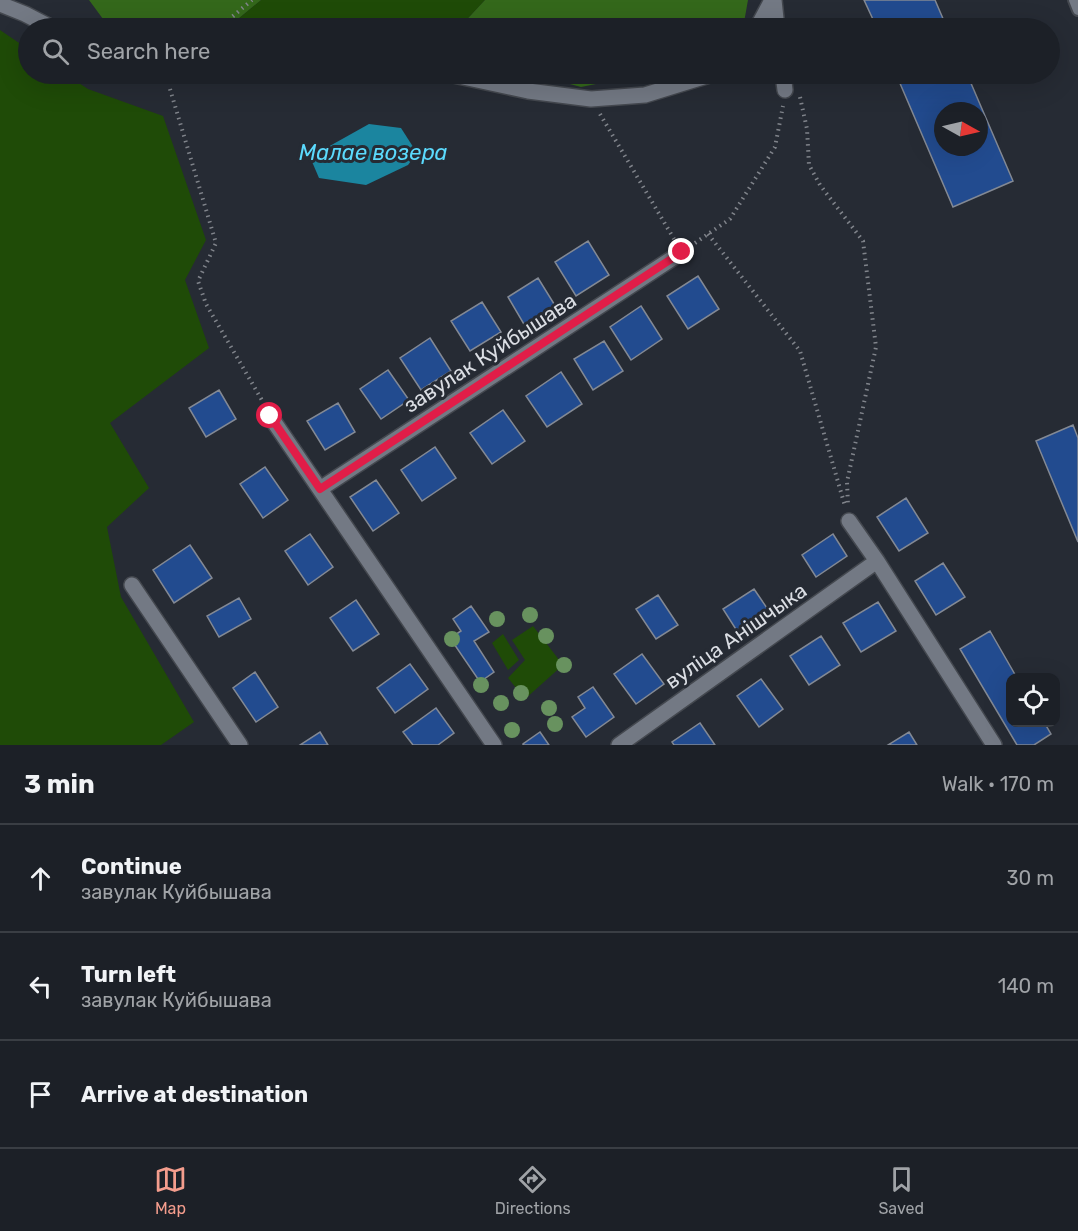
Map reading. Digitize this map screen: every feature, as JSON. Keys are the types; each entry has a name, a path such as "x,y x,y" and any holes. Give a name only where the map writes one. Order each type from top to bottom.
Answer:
{"street":[{"path":"763,18 773,0"},
{"path":"773,0 776,18"},
{"path":"0,4 33,18"},
{"path":"495,84 528,91 591,99 645,95 681,84"},
{"path":"788,84 792,92"},
{"name":"завулак Куйбышава","path":"320,489 682,252"},
{"path":"270,416 494,745"},
{"path":"849,521 994,745"},
{"name":"вуліца Анішчыка","path":"620,745 877,561"},
{"path":"132,585 240,745"}],"lane":[{"path":"1074,0 1078,10"}],"path":[{"path":"231,18 252,0"},
{"path":"167,84 216,243 198,281 206,304 270,416"},
{"path":"591,99 682,252 730,219 775,147 792,92"},
{"path":"792,92 807,129 809,165 820,185 863,241 876,347 847,482 849,521"},
{"path":"708,234 800,351 849,521"}],"green space":[{"path":"89,0 261,0 239,18 102,18"},
{"path":"261,0 485,0 468,18 239,18"},
{"path":"485,0 748,0 745,18 468,18"},
{"path":"0,30 18,42 18,84 80,84 88,89 163,116 206,240 185,280 209,348 110,423 149,488 107,527 121,597 194,722 161,745 0,745"},
{"path":"570,84 596,84 581,87"},
{"path":"533,626 563,665 525,699 508,678 525,660 512,640"},
{"path":"503,634 519,660 508,670 492,643"}],"water":[{"name":"Малае возера","path":"369,124 401,128 417,153 408,165 366,185 319,178 310,157"}],"building":[{"path":"864,0 935,0 943,18 872,18"},
{"path":"900,84 971,84 979,102 934,102 934,156 988,156 988,123 1013,181 953,207"},
{"path":"588,241 609,275 576,296 555,262"},
{"path":"698,276 719,309 688,329 667,296"},
{"path":"538,278 556,307 525,326 508,297"},
{"path":"482,302 501,332 470,351 451,321"},
{"path":"641,306 662,339 631,360 610,327"},
{"path":"430,338 451,371 421,390 400,358"},
{"path":"604,341 623,371 593,390 574,359"},
{"path":"388,370 409,400 381,419 360,389"},
{"path":"561,372 582,404 547,427 526,396"},
{"path":"219,390 236,419 206,437 189,408"},
{"path":"338,403 355,432 325,450 307,421"},
{"path":"503,410 525,441 492,464 470,433"},
{"path":"1073,425 1078,438 1078,542 1036,441"},
{"path":"435,447 456,478 422,501 401,470"},
{"path":"265,467 288,500 263,518 240,484"},
{"path":"376,480 399,513 373,531 350,497"},
{"path":"906,498 928,533 899,551 877,517"},
{"path":"310,534 333,567 308,585 285,551"},
{"path":"833,534 847,556 816,577 802,555"},
{"path":"190,545 212,578 174,603 153,570"},
{"path":"943,563 965,597 936,615 915,581"},
{"path":"754,589 769,611 737,631 723,609"},
{"path":"658,595 678,625 656,639 636,609"},
{"path":"239,598 251,619 219,637 207,616"},
{"path":"356,600 379,634 353,651 330,618"},
{"path":"878,602 896,631 861,652 843,623"},
{"path":"471,606 489,632 474,641 494,672 480,682 450,638 461,631 453,619"},
{"path":"990,631 1014,673 1006,673 1006,726 960,649"},
{"path":"821,636 840,665 809,685 790,656"},
{"path":"642,654 664,684 636,704 614,674"},
{"path":"410,664 428,689 395,713 377,688"},
{"path":"255,672 278,707 256,722 233,688"},
{"path":"761,679 783,709 759,727 737,696"},
{"path":"593,687 614,717 586,737 572,717 585,708 578,697"},
{"path":"436,708 454,733 438,745 413,745 403,732"},
{"path":"700,723 715,745 674,745 672,742"},
{"path":"1006,727 1047,727 1051,734 1034,745 1017,745"},
{"path":"320,732 328,745 300,745"},
{"path":"540,732 549,745 523,745 523,744"},
{"path":"909,732 917,745 888,745"}],"route":[{"path":"270,416 320,489 682,252"}]}
